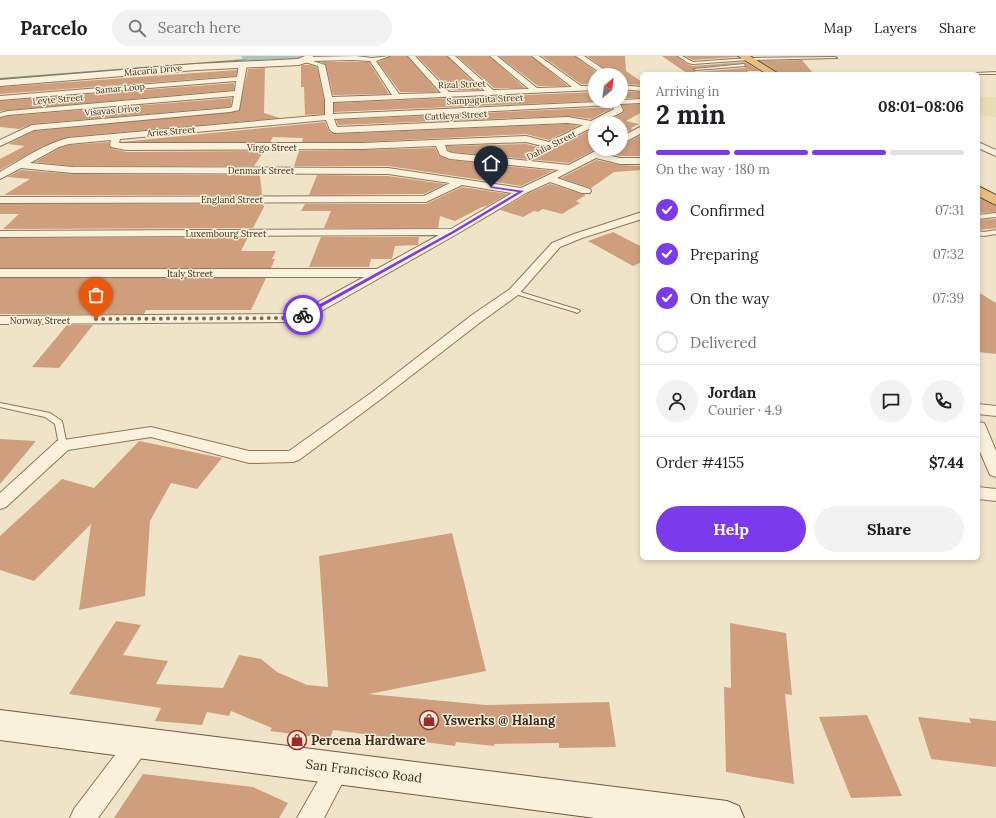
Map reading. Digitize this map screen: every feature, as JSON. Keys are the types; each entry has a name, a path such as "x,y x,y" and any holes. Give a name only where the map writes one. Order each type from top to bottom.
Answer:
{"highway":[{"path":"750,60 771,72"},
{"path":"980,191 996,201"}],"main road":[{"name":"San Francisco Road","path":"0,725 727,818"}],"street":[{"path":"308,59 359,56 370,58 397,97"},
{"path":"372,60 387,56"},
{"path":"410,56 447,95"},
{"path":"451,56 492,93"},
{"path":"493,56 536,91"},
{"path":"535,56 580,89"},
{"path":"579,56 597,68"},
{"path":"308,59 321,65 329,100 329,117"},
{"name":"Macaria Drive","path":"0,83 308,59"},
{"path":"238,93 243,64"},
{"path":"45,94 51,79"},
{"name":"Samar Loop","path":"0,98 240,79"},
{"path":"628,87 640,89"},
{"name":"Rizal Street","path":"329,100 588,88"},
{"name":"Visayas Drive","path":"0,143 32,128 230,110 236,108 238,93"},
{"name":"Leyte Street","path":"0,115 8,113 238,93"},
{"name":"Sampaguita Street","path":"628,102 640,101"},
{"name":"Sampaguita Street","path":"329,117 588,103"},
{"name":"Dahlia Street","path":"608,116 619,110 618,108"},
{"name":"Cattleya Street","path":"329,117 332,128 337,130 568,120 588,123"},
{"name":"Aries Street","path":"0,176 62,143 116,136 329,117"},
{"name":"Dahlia Street","path":"517,162 588,126"},
{"path":"628,137 640,130"},
{"name":"Virgo Street","path":"116,136 114,145 126,147 331,146 439,142"},
{"path":"0,138 10,138"},
{"path":"550,145 526,139 439,142 446,155 571,168"},
{"path":"980,146 996,154"},
{"name":"Norway Street","path":"0,320 287,318 304,314 453,232 522,191 594,156"},
{"path":"599,156 620,162 640,161"},
{"name":"Denmark Street","path":"0,164 73,170 388,171 522,191"},
{"path":"549,179 586,190"},
{"name":"England Street","path":"0,200 426,199 460,182"},
{"path":"0,503 63,444 152,432 249,457 293,456 376,396 477,318 514,292 556,245 578,236 640,216"},
{"name":"Luxembourg Street","path":"0,234 453,232"},
{"name":"Italy Street","path":"0,273 380,273"},
{"path":"980,409 996,411"},
{"path":"981,444 996,471"},
{"path":"980,493 996,495"},
{"path":"83,818 139,742"},
{"path":"310,818 338,768"}],"lane":[{"path":"680,56 691,63 835,58"},
{"path":"696,69 750,60"},
{"path":"980,74 996,73"},
{"path":"980,217 996,215"},
{"path":"980,233 996,232"},
{"path":"514,292 578,311"},
{"path":"0,405 47,415 59,423 63,444"}],"shaded area":[{"path":"980,97 996,97 996,117 980,115"}],"building":[{"path":"392,56 407,56 438,92 400,92 378,62"},
{"path":"417,56 447,56 481,90 450,90"},
{"path":"457,56 489,56 525,88 494,88"},
{"path":"499,56 531,56 568,86 538,86"},
{"path":"542,56 575,56 591,68 588,68 588,84 581,84"},
{"path":"587,56 625,56 626,68 603,68"},
{"path":"662,56 677,56 687,64 693,66 745,62 760,71 747,71 749,72 696,72 685,72","holes":["744,63 746,65 745,68 696,72 693,69"]},
{"path":"685,56 737,56 737,57 693,60"},
{"path":"802,60 812,72 778,72 761,61"},
{"path":"322,62 369,62 389,94 333,95 326,65"},
{"path":"301,66 317,67 324,100 324,114 305,115 304,87 301,87"},
{"path":"265,68 264,113 280,118 68,137 41,147 0,170 0,159 25,146 8,144 34,131 239,111 248,69"},
{"path":"237,70 236,76 0,94 0,87"},
{"path":"628,72 640,81 640,85 628,84"},
{"path":"234,83 234,90 0,111 0,101"},
{"path":"628,91 640,92 640,98 628,98"},
{"path":"588,92 588,101 334,112 334,103"},
{"path":"232,98 231,106 229,107 32,124 19,129 0,127 0,118 8,116"},
{"path":"640,104 640,113 628,120 628,116 617,116 623,113 624,109 628,108 628,105"},
{"path":"612,108 597,116 588,116 588,119 568,116 338,125 336,120"},
{"path":"628,121 639,124 631,128 633,129 628,132"},
{"path":"325,122 329,131 334,134 568,124 578,126 549,140 526,134 362,142 302,142 303,138 273,137 270,142 121,142"},
{"path":"588,131 588,153 569,163 452,152 448,150 447,146 526,144 538,147 536,150 543,153"},
{"path":"640,136 640,156 628,156 628,142"},
{"path":"109,142 109,146 111,148 126,152 264,151 254,166 73,166 35,162 60,148 69,145"},
{"path":"435,148 439,156 450,160 553,171 521,186 388,166 294,166 299,151"},
{"path":"596,160 620,165 640,166 640,170 614,172 591,188 561,178"},
{"path":"21,170 73,174 260,175 262,195 4,195 30,179 7,177"},
{"path":"317,175 388,176 445,184 424,194 309,195"},
{"path":"550,184 586,195 576,201 580,203 562,214 543,209 538,212 534,211 523,217 500,210 527,194"},
{"path":"462,187 508,194 455,221 440,216 438,228 324,228 331,211 301,211 305,204 426,204"},
{"path":"980,199 996,206 996,212 980,213"},
{"path":"0,204 263,204 264,207 253,228 3,229 19,214 0,214"},
{"path":"996,219 996,228 980,230 980,220"},
{"path":"613,232 640,246 640,263 633,266 588,241"},
{"path":"248,237 241,251 276,251 272,259 275,259 271,268 0,268 0,238"},
{"path":"321,237 419,237 418,245 395,246 392,259 371,259 369,267 309,267"},
{"path":"0,278 266,278 251,310 146,310 144,314 0,314"},
{"path":"980,293 996,303 996,354 980,352"},
{"path":"67,325 93,325 59,368 32,367"},
{"path":"0,439 36,441 0,484"},
{"path":"139,441 222,458 197,489 171,483 150,521 145,596 79,610 91,524 34,581 0,570 0,536 62,479 94,488"},
{"path":"452,533 486,671 369,694 486,705 609,702 616,747 559,748 559,743 494,744 494,746 456,742 455,746 333,730 330,739 270,731 272,728 231,711 229,716 207,712 202,725 155,721 161,708 69,694 116,621 141,625 123,655 168,661 156,684 223,688 239,655 261,659 277,672 307,685 328,687 319,556"},
{"path":"730,623 786,633 792,695 785,694 794,784 726,772 724,687 731,688"},
{"path":"867,715 902,796 851,798 819,717"},
{"path":"918,717 971,723 969,718 996,721 996,767 931,759"},
{"path":"143,774 253,787 288,803 279,818 114,818"}],"waterway":[{"path":"248,56 278,58 306,56"},
{"path":"0,79 285,57"}],"way so far":[{"path":"96,319 287,318 303,315"}],"place":[{"name":"Yswerks @ Halang","path":"429,720"},
{"name":"Percena Hardware","path":"297,740"}],"route":[{"path":"303,315 453,232 522,191 491,187"}]}
